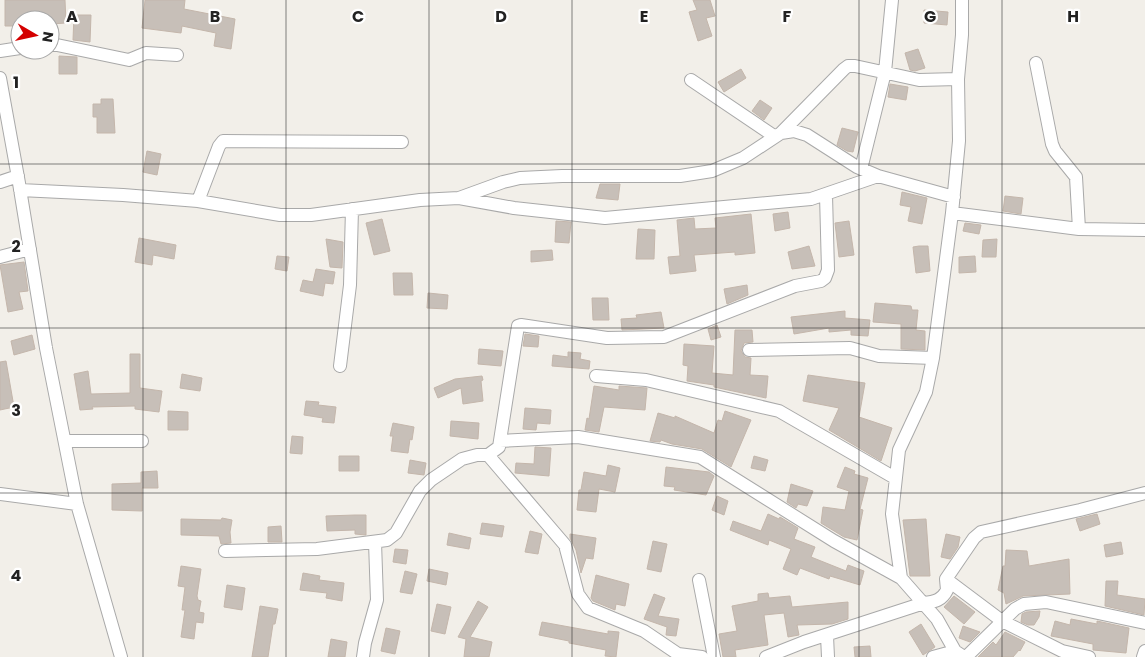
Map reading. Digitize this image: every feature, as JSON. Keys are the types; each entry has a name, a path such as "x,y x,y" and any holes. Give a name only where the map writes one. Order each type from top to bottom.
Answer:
{"street":[{"path":"861,168 885,72 892,0"},
{"path":"901,578 892,519 895,478 901,444 926,392 933,358 954,197 958,141 958,80 962,35 962,0"},
{"path":"60,45 129,60 146,54 177,54"},
{"path":"1036,63 1052,144 1055,151 1076,177 1079,228"},
{"path":"459,198 520,178 680,176 712,171 743,158 778,134 848,66 919,80 958,80"},
{"path":"0,78 2,101 18,176 46,348 77,504 121,657"},
{"path":"691,80 778,134 794,132 807,135 861,168 878,176 954,197"},
{"path":"198,201 219,146 223,141 402,142"},
{"path":"0,182 18,176"},
{"path":"20,190 198,201 280,215 310,215 420,200 459,198 514,208 605,218 811,199 878,176"},
{"path":"225,551 317,549 392,538 420,492 431,480 462,459 477,455 488,455 499,447 518,326 607,338 664,337 795,286 821,281 825,278 828,270 826,195"},
{"path":"340,366 350,285 352,209"},
{"path":"952,213 1079,228 1145,230"},
{"path":"0,257 30,249"},
{"path":"749,350 850,348 879,356 933,358"},
{"path":"596,376 646,380 779,411 895,478"},
{"path":"500,441 578,437 700,457 834,540 901,578 937,619 961,655"},
{"path":"65,441 142,441"},
{"path":"488,455 565,545 578,594 588,608 641,629 678,654 702,657"},
{"path":"766,657 804,642 924,603 934,602 944,596 947,590 946,579 974,538 981,532 1080,510 1145,493"},
{"path":"0,494 77,504"},
{"path":"363,657 377,600 375,542"},
{"path":"946,579 1002,621 1062,651 1088,657"},
{"path":"699,580 714,657"},
{"path":"934,657 961,655 1015,609 1024,604 1046,602 1145,623"},
{"path":"827,636 828,657"},
{"path":"1143,657 1145,651"}],"building":[{"path":"5,0 65,0 66,23 60,23 60,10 10,10 10,26 5,26"},
{"path":"145,0 185,0 184,9 235,19 231,49 214,46 216,33 182,26 181,33 142,28"},
{"path":"693,0 710,0 715,16 706,18 712,36 698,41 689,12 697,10"},
{"path":"924,10 948,12 947,25 924,23"},
{"path":"74,15 91,15 90,42 73,40"},
{"path":"918,49 925,68 915,71 910,70 905,53"},
{"path":"60,56 77,57 77,74 59,74"},
{"path":"741,69 746,78 724,92 718,82"},
{"path":"890,84 908,87 906,100 888,97"},
{"path":"101,99 113,99 115,133 97,133 97,117 93,117 93,104 101,104"},
{"path":"760,100 772,108 764,120 752,111"},
{"path":"842,128 858,132 853,152 837,145"},
{"path":"147,151 161,154 157,175 143,172"},
{"path":"600,184 620,184 618,200 596,198"},
{"path":"902,192 927,198 922,224 908,221 911,207 900,205"},
{"path":"1005,196 1023,198 1021,214 1003,211"},
{"path":"788,212 790,228 775,231 773,214"},
{"path":"751,214 755,253 735,255 735,252 694,255 696,271 670,274 668,257 680,256 677,220 694,218 695,229 716,228 715,218"},
{"path":"382,219 390,251 374,255 366,223"},
{"path":"556,221 571,222 569,243 555,242"},
{"path":"849,221 854,255 839,257 835,223"},
{"path":"965,223 981,225 979,234 963,231"},
{"path":"638,229 655,230 654,259 636,259"},
{"path":"139,238 176,245 174,259 153,255 152,265 135,262"},
{"path":"326,239 343,242 342,268 330,267"},
{"path":"997,239 996,257 982,257 983,240"},
{"path":"809,246 815,266 792,269 788,252"},
{"path":"928,246 930,271 916,273 913,247"},
{"path":"552,250 553,260 531,262 531,251"},
{"path":"277,256 289,257 287,271 275,269"},
{"path":"975,256 976,272 959,273 959,257"},
{"path":"24,262 28,291 19,292 23,309 8,312 0,265"},
{"path":"316,269 335,272 333,284 325,283 323,296 300,291 303,280 313,282"},
{"path":"393,273 412,273 413,295 394,295"},
{"path":"747,285 748,295 727,304 724,289"},
{"path":"428,293 448,295 447,309 427,308"},
{"path":"592,298 608,298 609,320 593,320"},
{"path":"875,303 911,306 912,310 918,310 916,330 925,331 925,350 901,349 901,324 873,322"},
{"path":"845,311 845,318 870,320 868,336 851,335 851,330 829,332 829,328 794,334 791,317"},
{"path":"661,312 664,328 622,330 621,319 637,318 636,315"},
{"path":"717,325 721,337 711,340 708,329"},
{"path":"735,330 752,330 753,342 744,343 741,351 745,357 751,358 750,375 768,376 766,398 714,387 714,385 687,381 688,366 683,365 684,344 714,346 712,373 733,375"},
{"path":"525,334 539,336 538,347 523,346"},
{"path":"32,335 35,349 14,355 11,341"},
{"path":"479,349 503,351 501,366 478,364"},
{"path":"568,352 581,353 580,359 590,361 589,369 552,366 553,355 568,357"},
{"path":"130,354 140,354 140,388 162,391 159,412 135,409 135,406 92,407 93,409 80,410 74,374 88,371 91,394 130,393"},
{"path":"6,361 14,407 0,410 0,362"},
{"path":"182,374 202,378 200,391 180,388"},
{"path":"808,375 865,383 859,417 892,428 881,461 829,430 839,408 803,401"},
{"path":"482,376 483,401 463,404 461,388 438,398 434,388 455,379"},
{"path":"594,386 619,390 619,386 647,388 645,410 604,407 599,432 585,430 587,418 589,419"},
{"path":"306,401 319,402 318,405 336,407 334,423 322,422 323,418 304,415"},
{"path":"525,408 551,410 550,424 537,423 536,430 523,429"},
{"path":"168,411 188,412 188,430 168,430"},
{"path":"725,411 751,420 731,467 702,449 672,444 661,440 660,442 650,441 658,413 675,418 675,416 714,433 718,420 722,421"},
{"path":"451,421 479,423 478,439 450,436"},
{"path":"393,423 414,427 408,453 391,451 393,436 390,436"},
{"path":"292,436 303,437 302,454 290,453"},
{"path":"535,447 551,448 549,476 515,473 516,463 534,464"},
{"path":"339,456 359,456 359,471 339,471"},
{"path":"754,456 768,460 765,471 751,468"},
{"path":"410,460 426,463 424,475 408,473"},
{"path":"608,465 620,468 615,492 599,489 596,512 577,510 579,490 581,490 584,472 606,476"},
{"path":"666,467 709,472 714,476 706,495 674,490 675,487 664,486"},
{"path":"845,467 855,471 854,474 868,478 860,509 863,510 857,540 844,537 821,523 823,507 845,510 849,491 837,487"},
{"path":"157,471 158,488 142,488 142,511 112,510 112,484 141,483 141,472"},
{"path":"791,484 813,491 807,506 798,504 796,508 787,502"},
{"path":"717,496 728,501 724,515 712,510"},
{"path":"768,514 779,519 780,517 798,528 794,539 815,547 811,557 846,571 848,565 864,571 860,585 830,576 829,579 800,568 797,575 783,569 791,549 769,540 768,545 730,530 733,521 761,531"},
{"path":"1097,514 1100,524 1080,531 1076,519"},
{"path":"366,515 366,535 355,534 355,530 327,531 326,516"},
{"path":"222,518 232,520 231,543 221,544 219,536 181,535 181,519 221,520"},
{"path":"926,519 930,576 910,576 903,520"},
{"path":"482,523 504,526 502,537 480,534"},
{"path":"281,526 282,542 268,542 268,527"},
{"path":"530,531 542,534 538,554 525,552"},
{"path":"449,533 471,538 469,549 447,545"},
{"path":"570,534 596,538 593,559 586,558 581,573 576,550"},
{"path":"946,534 960,537 958,547 950,559 941,557"},
{"path":"653,541 667,544 661,572 647,569"},
{"path":"1121,542 1123,554 1106,557 1104,545"},
{"path":"395,549 408,550 406,564 393,562"},
{"path":"1006,550 1027,551 1029,566 1069,559 1070,594 1023,596 1006,604 1004,593 998,590 1003,566 1005,566"},
{"path":"181,566 201,569 197,596 198,600 201,601 199,612 204,613 203,623 196,622 194,639 181,637 185,610 182,610 185,587 178,586"},
{"path":"429,569 448,573 446,585 427,581"},
{"path":"405,571 417,574 412,594 400,592"},
{"path":"303,573 320,576 319,580 344,583 342,601 326,598 327,593 300,590"},
{"path":"596,575 629,584 625,606 616,604 615,610 593,601 591,598"},
{"path":"1106,581 1118,581 1117,595 1145,599 1144,615 1105,606"},
{"path":"227,585 245,588 242,610 224,607"},
{"path":"768,593 769,598 790,596 792,607 848,602 848,619 832,624 797,625 799,635 788,637 784,613 764,615 768,645 735,650 736,657 723,657 719,634 737,631 732,606 758,601 758,594"},
{"path":"654,594 665,598 658,616 679,619 676,636 666,635 667,627 644,619"},
{"path":"954,596 975,612 964,624 944,607"},
{"path":"478,601 488,607 470,637 492,642 489,657 464,657 466,639 458,637"},
{"path":"437,604 451,607 445,634 431,631"},
{"path":"260,606 278,609 275,624 273,624 268,657 252,657"},
{"path":"1040,611 1034,625 1021,622 1022,614"},
{"path":"1071,619 1097,624 1097,621 1129,628 1126,653 1093,650 1093,644 1051,636 1055,621 1070,625"},
{"path":"542,622 608,634 608,631 619,632 616,657 605,656 606,650 539,635"},
{"path":"921,624 935,647 923,655 909,632"},
{"path":"963,626 980,632 970,642 959,638"},
{"path":"386,628 400,631 395,654 381,651"},
{"path":"1005,632 1025,642 1020,651 1013,657 978,657 993,642 996,645"},
{"path":"331,639 347,642 345,657 328,657"},
{"path":"870,646 871,657 855,657 854,647"}]}
